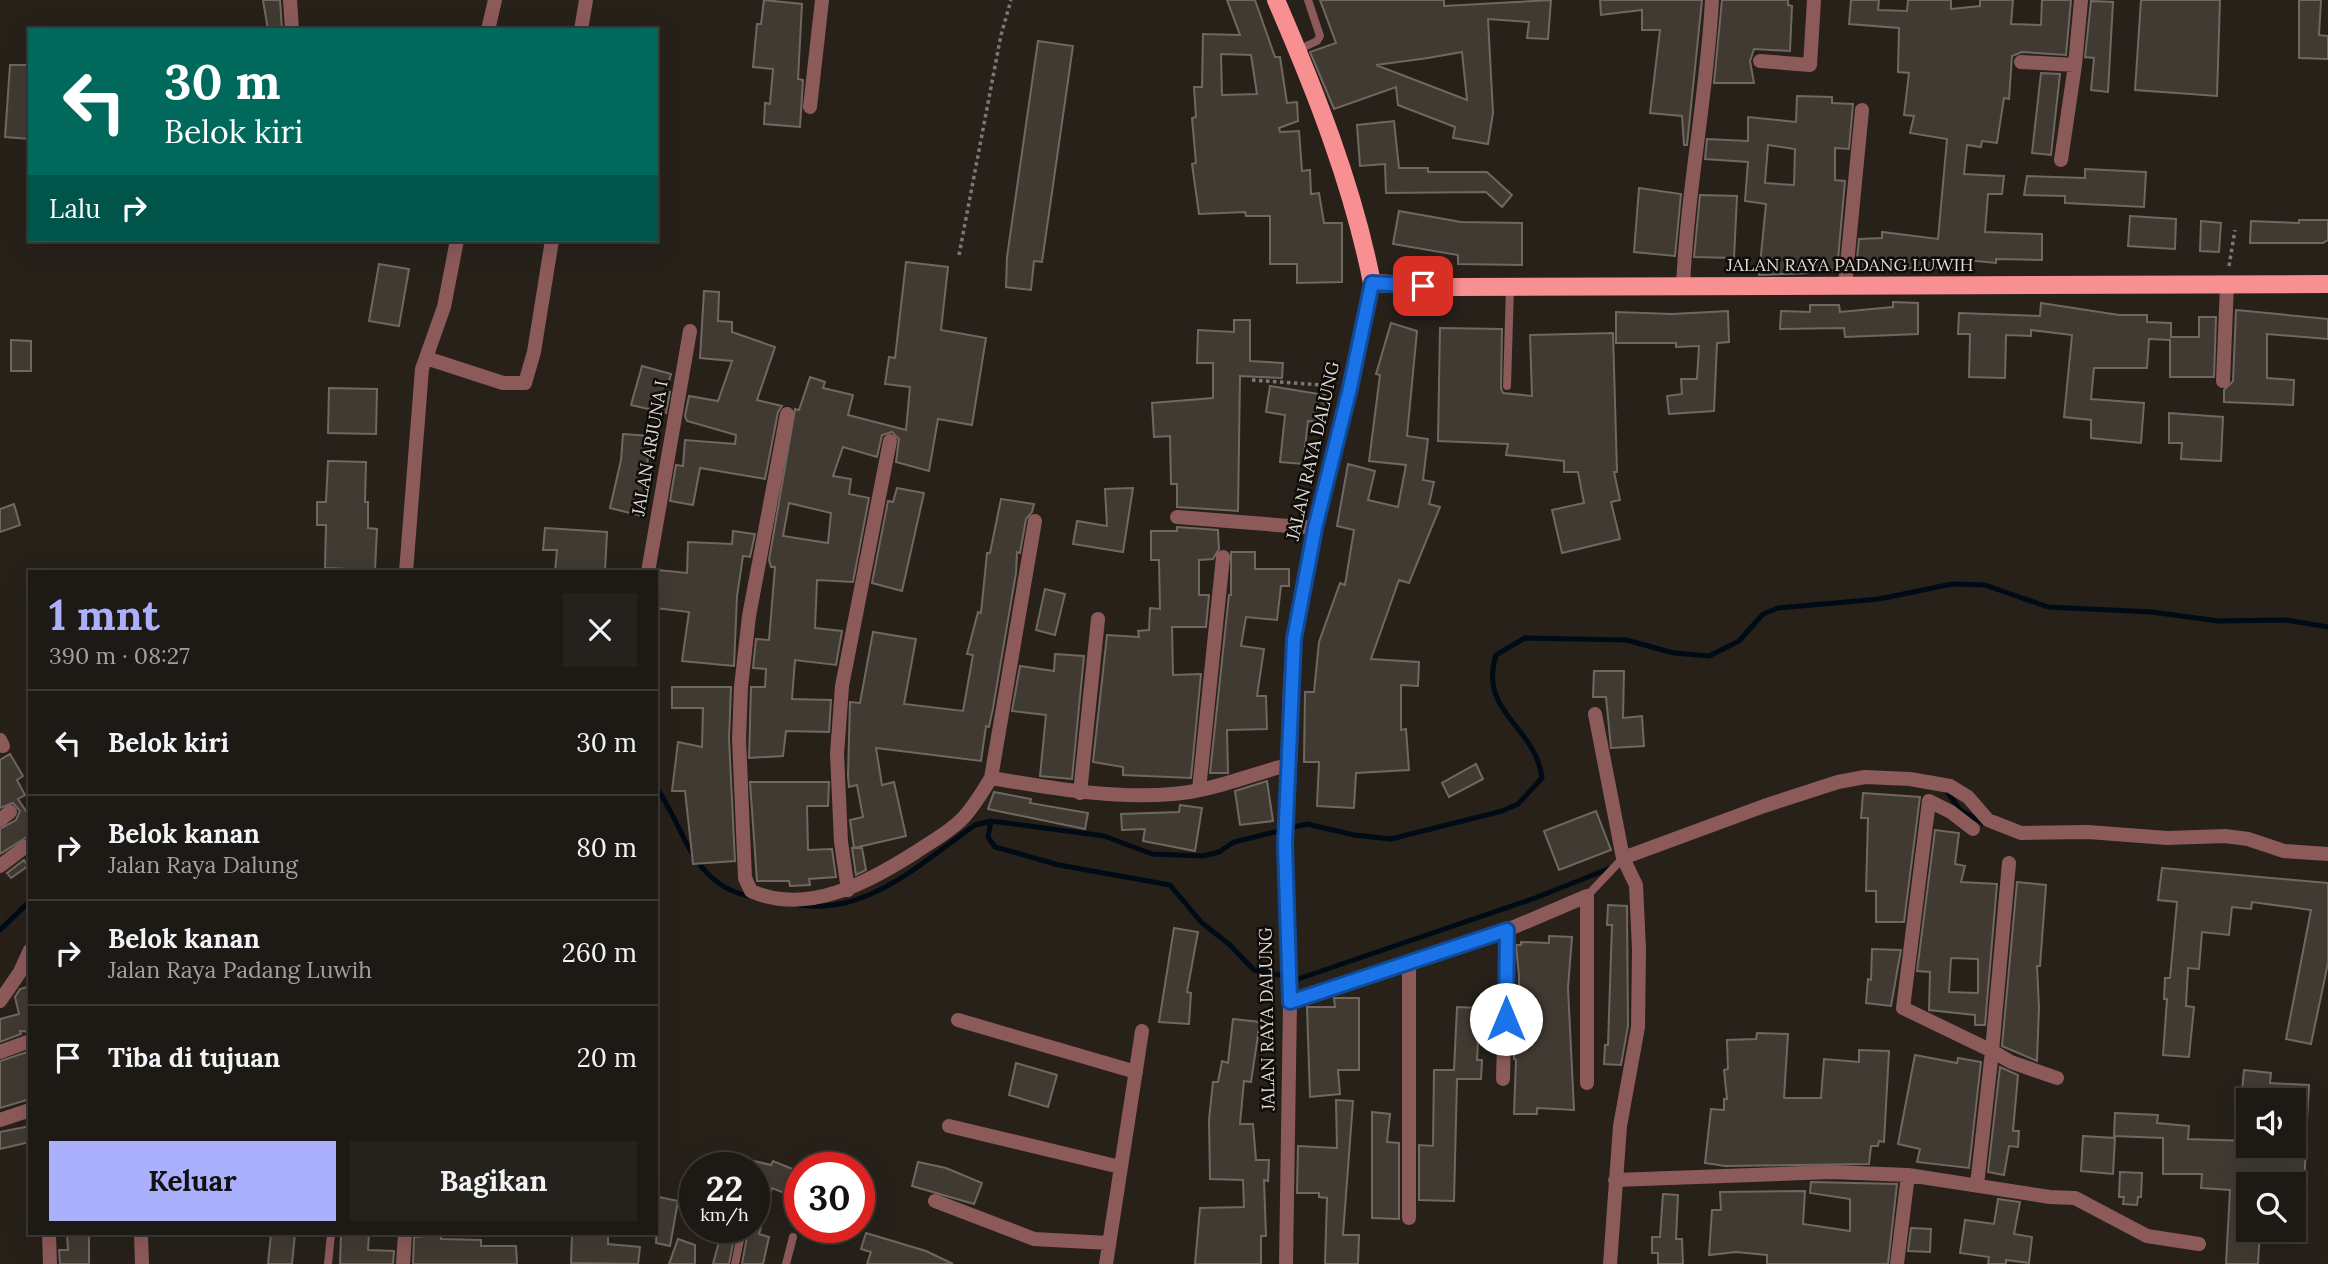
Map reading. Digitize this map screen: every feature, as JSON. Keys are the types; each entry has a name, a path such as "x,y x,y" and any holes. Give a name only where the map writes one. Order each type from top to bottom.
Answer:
{"main road":[{"name":"JALAN RAYA DALUNG","path":"1276,0 1298,50 1345,182 1372,283"},
{"name":"JALAN RAYA PADANG LUWIH","path":"1372,283 1510,287 2328,284"}],"street":[{"path":"290,0 292,28"},
{"path":"488,28 495,0"},
{"path":"582,28 586,0"},
{"path":"810,107 822,0"},
{"path":"1684,287 1686,221 1709,62 1712,0"},
{"path":"1760,61 1806,67 1810,65 1814,0"},
{"path":"2061,160 2075,65 2081,0"},
{"path":"2021,62 2075,65"},
{"path":"1845,285 1862,110"},
{"path":"406,570 420,387 426,358 444,307 457,242"},
{"path":"426,358 503,383 525,383 534,352 552,242"},
{"name":"JALAN RAYA DALUNG","path":"1286,1264 1290,1002 1285,844 1294,639 1315,528 1350,388 1372,283"},
{"path":"2224,381 2227,285"},
{"name":"JALAN ARJUNA I","path":"648,570 690,331"},
{"path":"787,414 749,616 741,687 739,751 745,878 751,891 768,896 812,898 848,890 951,829 974,805 991,778 1035,521"},
{"path":"848,890 841,842 837,754 842,686 890,441"},
{"path":"1177,517 1315,528"},
{"path":"1199,790 1223,557"},
{"path":"1080,793 1098,619"},
{"path":"1595,714 1623,858 1636,885 1638,907 1638,1014 1615,1180 1610,1264"},
{"path":"991,778 1080,793 1139,795 1199,790 1287,765"},
{"path":"1623,858 1789,798 1865,777 1910,779 1950,786 1968,797 1988,820 2021,833 2088,832 2167,838 2225,836 2248,839 2284,851 2328,854"},
{"path":"1973,829 1951,812 1928,801 1903,1008 2011,1062 2057,1077"},
{"path":"0,866 25,847"},
{"path":"1977,1185 2008,863"},
{"path":"1290,1002 1507,930 1587,896 1587,1083"},
{"path":"1503,1079 1507,930"},
{"path":"1409,962 1409,1219"},
{"path":"0,1001 25,971"},
{"path":"958,1020 1136,1072"},
{"path":"1106,1264 1142,1031"},
{"path":"0,1052 28,1042"},
{"path":"0,1120 28,1111"},
{"path":"949,1126 1120,1167"},
{"path":"1615,1180 1819,1172 1908,1175 2075,1198 2147,1236 2199,1244"},
{"path":"1897,1264 1908,1175"},
{"path":"935,1201 1034,1239 1108,1243"},
{"path":"49,1235 50,1264"},
{"path":"141,1235 142,1264"},
{"path":"403,1264 405,1235"}],"lane":[{"path":"1298,50 1317,41 1320,36 1308,0"},
{"path":"1507,386 1510,287"},
{"path":"1587,896 1623,858"},
{"path":"328,1264 331,1235"},
{"path":"735,1264 739,1243"},
{"path":"786,1264 791,1243"}],"path":[{"path":"959,255 1001,35 1011,0"},
{"path":"2227,285 2235,230"},
{"path":"1252,380 1350,388"}],"building":[{"path":"263,0 280,0 282,28 268,28"},
{"path":"764,0 802,4 798,79 803,80 800,127 764,124 765,103 770,104 773,69 753,67 757,24 761,24"},
{"path":"1227,0 1255,0 1275,57 1280,57 1287,103 1297,102 1298,121 1279,128 1280,132 1299,131 1302,171 1310,170 1311,194 1319,193 1324,223 1342,223 1342,282 1297,283 1297,264 1270,264 1270,216 1246,216 1245,212 1199,214 1192,164 1196,163 1192,118 1196,117 1194,87 1202,87 1203,34 1240,35","holes":["1221,54 1251,55 1257,94 1222,95"]},
{"path":"1320,0 1444,0 1444,6 1551,0 1548,39 1527,38 1529,22 1488,19 1493,113 1488,144 1453,138 1455,127 1398,105 1396,87 1334,109 1310,52 1336,43","holes":["1462,52 1467,100 1376,65"]},
{"path":"1600,0 1702,0 1687,145 1684,145 1682,116 1650,113 1660,30 1642,30 1642,10 1601,15"},
{"path":"1722,0 1788,0 1788,5 1792,6 1790,51 1754,49 1750,61 1754,83 1714,83"},
{"path":"1851,0 1879,0 1878,10 1907,11 1908,0 1951,0 1951,9 1980,6 1980,0 2013,0 2011,24 2041,25 2042,0 2071,0 2066,55 2022,52 2012,56 2009,99 2004,98 1997,143 1982,141 1981,147 1967,145 1964,174 2004,176 2002,194 1988,194 1985,232 2042,234 2042,260 1996,259 1996,263 1956,259 1956,268 1856,268 1859,239 1882,238 1882,232 1938,239 1947,139 1910,133 1914,116 1904,115 1909,73 1898,72 1899,28 1849,24"},
{"path":"2141,0 2220,0 2217,96 2135,90"},
{"path":"2299,0 2321,0 2319,35 2328,36 2328,59 2299,58"},
{"path":"2091,1 2113,2 2108,92 2091,90 2094,58 2085,57"},
{"path":"1038,41 1073,46 1042,262 1034,261 1031,290 1006,287 1007,257"},
{"path":"10,65 28,65 28,139 5,137"},
{"path":"2041,73 2060,74 2051,155 2032,153"},
{"path":"1797,96 1832,97 1832,103 1853,104 1849,149 1835,148 1835,180 1845,181 1837,271 1808,270 1808,273 1759,275 1766,204 1745,201 1748,162 1705,159 1707,139 1748,141 1748,117 1796,122","holes":["1768,145 1795,149 1794,185 1765,183"]},
{"path":"1394,121 1399,168 1428,168 1428,172 1487,172 1512,195 1502,207 1486,192 1386,193 1385,164 1360,166 1357,125"},
{"path":"2085,169 2146,172 2144,207 2065,203 2065,196 2024,195 2027,176 2085,178"},
{"path":"1639,188 1681,194 1675,256 1634,252"},
{"path":"1700,195 1737,196 1734,258 1694,257"},
{"path":"1399,211 1461,222 1522,223 1522,265 1458,264 1458,255 1393,244"},
{"path":"2130,216 2176,219 2175,249 2128,246"},
{"path":"2299,220 2328,220 2328,240 2323,243 2250,243 2251,221 2299,223"},
{"path":"2201,221 2221,223 2219,252 2200,251"},
{"path":"906,262 948,267 941,330 986,338 972,425 938,419 929,471 896,462 899,439 892,432 882,435 877,457 843,447 833,476 851,479 849,494 869,498 853,582 817,580 815,628 842,631 836,665 795,660 792,699 831,700 829,732 786,731 783,756 749,758 751,687 765,687 766,669 753,668 756,639 769,640 775,567 771,567 769,560 795,409 799,410 810,377 825,382 823,388 853,395 848,415 906,430 910,387 885,384 889,357 895,358","holes":["789,503 831,513 828,543 783,536"]},
{"path":"379,264 409,269 399,326 369,321"},
{"path":"704,291 719,292 718,321 732,322 732,332 775,347 757,400 782,406 778,412 765,479 700,468 693,505 670,501 676,465 683,466 685,440 735,444 736,435 687,421 685,416 689,396 718,401 732,361 700,358"},
{"path":"1893,302 1918,303 1918,334 1845,337 1844,328 1780,329 1781,311 1810,312 1810,305 1839,305 1840,312 1893,307"},
{"path":"2041,303 2119,315 2147,315 2147,322 2171,323 2171,337 2199,337 2199,317 2216,317 2214,377 2170,377 2170,340 2149,339 2147,368 2094,368 2091,399 2144,403 2141,443 2091,438 2091,420 2064,417 2072,335 2031,330 2031,336 2006,335 2005,378 1969,377 1970,334 1958,334 1959,313 2040,316"},
{"path":"2236,310 2328,319 2328,339 2267,334 2267,378 2294,380 2293,405 2224,402 2224,390 2233,381"},
{"path":"1728,311 1729,342 1717,343 1714,411 1669,414 1667,396 1682,394 1681,379 1697,379 1699,346 1676,347 1676,343 1616,343 1616,312 1672,314"},
{"path":"1234,320 1250,320 1250,361 1283,363 1282,378 1240,376 1238,511 1177,507 1177,484 1171,484 1170,436 1154,437 1152,403 1213,398 1213,363 1197,363 1198,330 1234,332"},
{"path":"1391,323 1417,331 1407,436 1428,439 1423,480 1434,482 1429,504 1440,507 1409,583 1399,580 1371,659 1419,662 1418,686 1401,685 1401,730 1406,729 1409,770 1356,773 1354,808 1317,806 1319,762 1304,762 1305,692 1314,692 1319,642 1340,583 1345,585 1354,530 1337,526 1348,464 1375,471 1368,500 1398,507 1406,465 1369,461 1380,375 1376,374"},
{"path":"1440,328 1502,329 1503,393 1532,396 1530,335 1613,333 1617,472 1614,472 1620,500 1611,502 1620,539 1562,553 1552,510 1584,503 1578,472 1564,472 1564,461 1506,455 1508,444 1438,441"},
{"path":"11,340 31,341 31,371 11,371"},
{"path":"642,366 671,374 666,392 670,392 666,413 631,405"},
{"path":"1270,386 1325,395 1323,422 1308,421 1303,464 1280,462 1285,415 1266,412"},
{"path":"329,388 377,389 376,434 328,433"},
{"path":"2169,413 2223,417 2221,461 2181,459 2182,443 2169,443"},
{"path":"623,434 650,436 642,516 610,508 621,460"},
{"path":"328,461 366,462 365,502 368,502 368,528 377,529 375,570 325,568 326,525 317,525 317,502 326,502"},
{"path":"897,488 924,493 902,591 872,583 888,501 893,502"},
{"path":"1133,488 1123,552 1073,544 1077,521 1107,526 1105,489"},
{"path":"1001,499 1034,504 1026,519 1020,553 1017,552 1016,573 993,708 989,727 986,726 981,761 876,748 882,785 894,782 906,836 854,848 850,820 863,817 857,785 849,787 850,702 860,703 873,632 916,639 904,704 963,711 973,655 967,654 978,612 981,613 987,553 990,553"},
{"path":"14,504 20,525 0,532 0,509"},
{"path":"1177,527 1218,530 1219,549 1213,559 1199,560 1199,595 1209,595 1206,627 1172,627 1173,675 1201,674 1191,778 1123,775 1123,767 1093,762 1107,635 1139,637 1138,631 1149,630 1150,608 1160,609 1159,560 1151,560 1151,531 1177,531"},
{"path":"545,528 607,532 605,570 555,570 557,550 543,550"},
{"path":"733,531 755,534 750,557 743,556 737,596 734,666 682,661 689,612 658,608 659,570 687,573 688,542 732,544"},
{"path":"1231,552 1255,552 1255,569 1289,569 1289,586 1281,586 1277,620 1246,617 1241,646 1264,649 1257,696 1266,696 1267,729 1227,730 1228,773 1210,773 1231,595"},
{"path":"1045,589 1065,594 1055,635 1036,630"},
{"path":"1055,654 1084,656 1072,779 1040,776 1046,715 1012,711 1020,666 1054,671"},
{"path":"1594,671 1624,671 1623,718 1642,716 1644,746 1611,748 1606,697 1593,697"},
{"path":"672,687 731,687 729,739 735,861 693,864 685,791 672,791 678,742 702,747 703,708 672,708"},
{"path":"10,754 23,776 17,780 25,795 18,799 28,814 28,836 0,854 0,829 16,820 20,811 13,803 0,808 0,760"},
{"path":"1476,764 1483,779 1449,797 1442,783"},
{"path":"1267,781 1273,821 1240,825 1235,791"},
{"path":"750,782 829,782 828,806 807,806 808,850 832,849 836,877 809,879 810,885 790,886 789,881 757,881"},
{"path":"994,792 1031,799 1030,803 1088,813 1085,829 988,809"},
{"path":"1863,793 1920,797 1904,922 1876,922 1876,891 1866,891 1868,818 1861,818"},
{"path":"1180,805 1202,808 1195,851 1143,841 1145,829 1122,830 1121,814 1179,812"},
{"path":"1596,811 1611,850 1559,870 1544,831"},
{"path":"1935,830 1959,833 1955,864 1965,866 1961,882 1997,884 1985,1025 1975,1025 1975,1015 1929,1010 1930,972 1917,971","holes":["1951,958 1978,959 1978,993 1949,992"]},
{"path":"852,848 862,848 866,870 856,875"},
{"path":"24,860 28,866 11,878 7,873"},
{"path":"2162,868 2328,883 2328,963 2311,1044 2286,1039 2311,910 2252,902 2251,909 2232,907 2229,935 2202,932 2199,969 2188,968 2186,1006 2194,1007 2189,1057 2163,1055 2167,999 2164,999 2165,978 2170,978 2177,902 2158,900"},
{"path":"2017,882 2046,885 2040,966 2037,966 2037,1061 2002,1046"},
{"path":"1608,905 1627,906 1628,1026 1621,1065 1604,1064 1605,1045 1608,1045 1612,925 1607,925"},
{"path":"1174,928 1198,932 1187,992 1191,993 1189,1024 1159,1022"},
{"path":"1549,936 1572,937 1568,988 1574,1110 1537,1108 1537,1114 1514,1114 1514,1040 1518,1040 1519,976 1516,945 1521,945 1521,942 1549,943"},
{"path":"1872,949 1901,950 1891,1006 1866,1003 1868,979 1871,980"},
{"path":"28,987 28,1032 20,1031 21,1034 0,1042 0,1019 19,1014 15,997 20,989"},
{"path":"1334,998 1359,998 1359,1070 1338,1070 1340,1094 1310,1097 1307,1007 1335,1007"},
{"path":"1457,1007 1480,1008 1477,1060 1482,1060 1481,1079 1457,1079 1454,1201 1419,1200 1419,1145 1433,1146 1434,1070 1454,1070"},
{"path":"1233,1019 1260,1022 1251,1082 1244,1081 1240,1124 1253,1124 1256,1160 1269,1160 1268,1181 1264,1180 1266,1236 1261,1236 1261,1264 1195,1264 1200,1208 1244,1207 1243,1180 1210,1179 1209,1120 1213,1082 1218,1082 1222,1061 1228,1063"},
{"path":"1757,1033 1788,1034 1784,1098 1821,1098 1824,1059 1859,1062 1859,1050 1889,1051 1884,1142 1879,1141 1878,1146 1871,1146 1869,1164 1725,1166 1705,1163 1711,1109 1724,1110 1724,1099 1727,1099 1724,1070 1728,1069 1727,1040 1756,1039"},
{"path":"27,1052 28,1100 0,1108 0,1061"},
{"path":"1915,1055 1957,1063 1958,1058 1981,1062 1969,1168 1917,1162 1920,1149 1898,1144"},
{"path":"1016,1063 1057,1075 1048,1107 1009,1095"},
{"path":"2000,1067 2018,1075 2013,1131 2019,1131 2018,1147 2009,1146 2004,1175 1988,1172"},
{"path":"2244,1070 2271,1073 2270,1083 2309,1085 2306,1137 2306,1088 2242,1088"},
{"path":"1336,1100 1353,1101 1343,1235 1359,1235 1358,1264 1325,1264 1327,1198 1319,1197 1319,1193 1297,1193 1298,1146 1337,1148"},
{"path":"1372,1112 1390,1114 1387,1142 1399,1143 1399,1219 1372,1218"},
{"path":"2115,1113 2158,1115 2157,1123 2189,1126 2188,1139 2236,1141 2236,1158 2305,1158 2305,1172 2236,1172 2236,1242 2259,1242 2258,1264 2226,1264 2230,1190 2201,1188 2202,1174 2163,1174 2163,1138 2114,1136"},
{"path":"28,1126 28,1142 0,1149 0,1132"},
{"path":"2083,1136 2115,1138 2113,1174 2081,1171"},
{"path":"773,1161 784,1165 784,1193 772,1188 770,1195 770,1165"},
{"path":"918,1162 946,1168 982,1183 974,1204 912,1186"},
{"path":"2120,1172 2142,1173 2141,1197 2138,1197 2137,1205 2123,1204 2124,1197 2119,1197"},
{"path":"1811,1182 1897,1184 1888,1264 1767,1264 1767,1255 1736,1252 1709,1255 1712,1210 1721,1210 1720,1192 1805,1191 1803,1224 1850,1231 1850,1199 1810,1193"},
{"path":"1663,1194 1678,1195 1676,1239 1682,1239 1683,1264 1658,1264 1658,1253 1652,1253 1652,1237 1660,1237"},
{"path":"659,1197 678,1201 670,1246 656,1243"},
{"path":"1998,1199 2020,1202 2014,1234 2032,1237 2029,1263 2006,1260 2006,1264 1988,1264 1989,1257 1960,1253 1965,1220 1994,1224"},
{"path":"1911,1228 1931,1229 1930,1252 1908,1251"},
{"path":"67,1235 89,1235 89,1264 60,1264 59,1250 68,1250"},
{"path":"271,1235 295,1235 292,1264 268,1264"},
{"path":"341,1235 369,1235 368,1250 394,1251 393,1264 340,1264"},
{"path":"441,1235 441,1239 481,1240 481,1246 516,1246 517,1264 413,1264 414,1237"},
{"path":"572,1235 608,1235 608,1244 640,1247 638,1264 571,1263"},
{"path":"875,1236 926,1251 953,1264 867,1264 871,1252 861,1249 863,1243 875,1243"},
{"path":"678,1239 679,1243 695,1245 695,1264 669,1264"},
{"path":"719,1243 733,1243 729,1264 713,1264"},
{"path":"746,1243 768,1243 763,1264 742,1264"}],"waterway":[{"path":"800,905 825,906 872,894 915,869 975,825 991,821 1104,836 1152,854 1203,856 1219,852 1234,842 1307,824 1354,835 1391,839 1502,811 1518,804 1542,778 1538,760 1530,745 1501,706 1493,675 1496,655 1525,638 1626,640 1674,653 1709,656 1739,641 1763,614 1778,608 1879,599 1952,584 1985,585 2048,607 2152,612 2218,621 2286,620 2328,627"},
{"path":"658,790 702,867 730,890 749,896"},
{"path":"1946,790 1960,810 1985,824"},
{"path":"991,821 988,837 995,847 1059,865 1170,885 1202,923 1230,945 1254,970 1298,979 1535,898 1613,867"},
{"path":"0,930 28,903"}],"route":[{"path":"1423,286 1372,283 1300,602 1290,683 1285,844 1290,1002 1507,930 1506,1019"}]}
